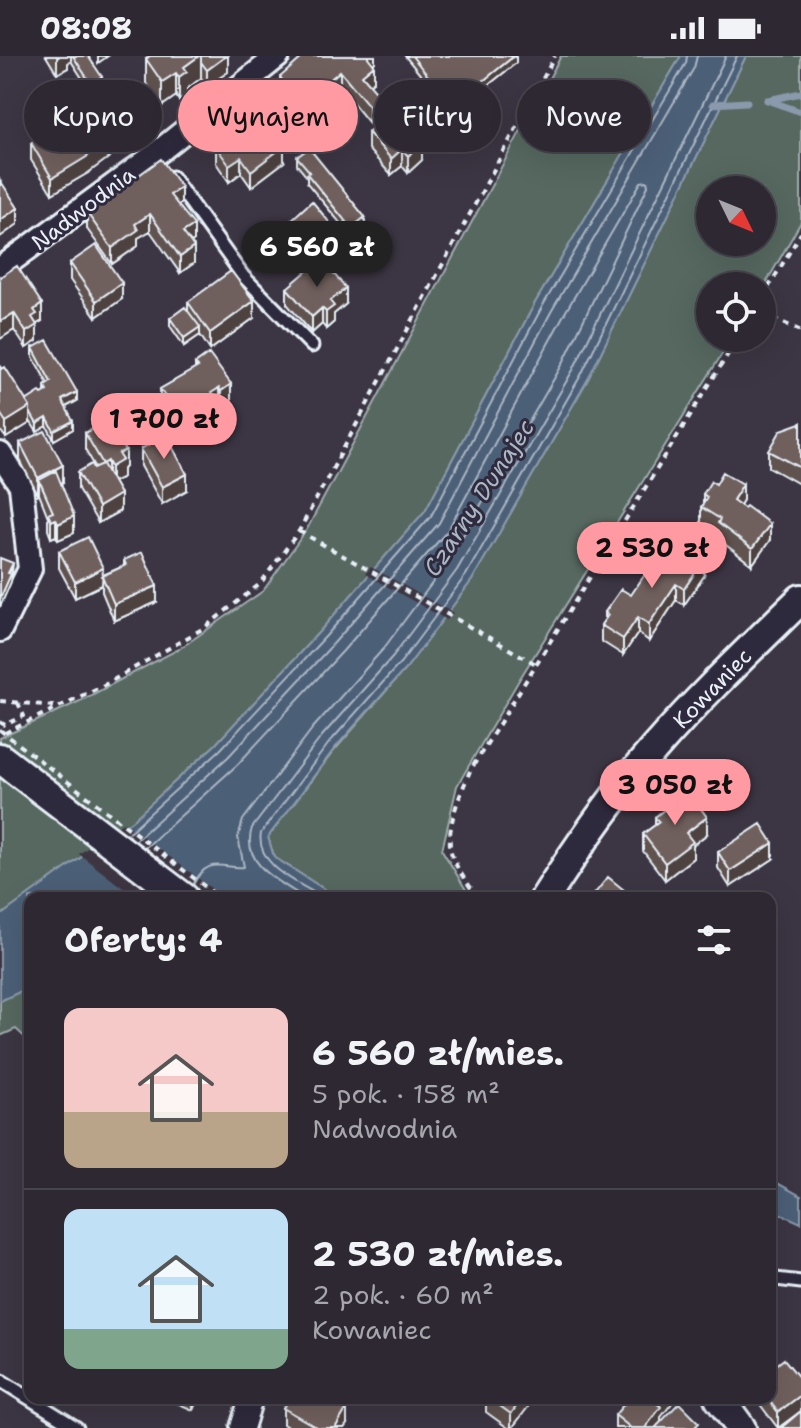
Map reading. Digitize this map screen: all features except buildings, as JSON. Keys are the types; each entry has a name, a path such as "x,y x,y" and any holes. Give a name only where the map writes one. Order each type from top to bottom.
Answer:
{"street":[{"name":"Nadwodnia","path":"0,269 156,154 278,56"},
{"path":"0,454 21,486 30,569 0,630"},
{"name":"Kowaniec","path":"549,892 597,822 653,750 801,599"},
{"path":"0,758 176,892"},
{"path":"242,1428 249,1404"},
{"path":"723,1404 741,1428"}],"lane":[{"path":"156,154 243,276 312,346"},
{"path":"776,1279 801,1282"},
{"path":"0,1380 24,1395"},
{"path":"38,1404 77,1428"}],"path":[{"path":"212,892 0,732 108,683 204,628 260,584 299,531 555,56"},
{"path":"776,275 801,233"},
{"path":"776,319 801,331"},
{"path":"474,892 456,865 450,847 459,799 470,771 729,352"},
{"path":"299,531 536,664"},
{"path":"0,701 57,706"},
{"path":"0,722 5,725 24,716 18,703"}],"green space":[{"path":"561,56 681,56 651,107 651,80 548,80"},
{"path":"746,56 801,56 801,222 772,272 696,272 696,352 723,352 519,680 457,786 442,850 467,892 329,892 274,857 268,837 333,752 407,667 472,580 588,379"},
{"path":"517,138 517,152 624,152 535,303 425,511 215,745 133,820 33,892 24,892 24,899 0,916 0,738 80,701 179,649 263,591 307,529"},
{"path":"24,990 24,1036 16,1029 0,1036 0,1001"}],"water":[{"name":"Czarny Dunajec","path":"681,56 746,56 588,379 472,580 407,667 335,748 268,837 274,857 329,892 33,892 133,820 215,745 425,511 535,303 624,152 651,152 651,107"},
{"path":"24,899 24,990 0,1001 0,916"},
{"path":"776,1182 801,1196 801,1223 776,1212"}],"pier":[{"path":"371,567 453,613 447,620 365,574"},
{"path":"124,822 216,892 128,892 79,854"}],"waterway":[{"path":"768,100 801,93"},
{"path":"767,100 801,112"},
{"path":"713,104 747,102"}]}
